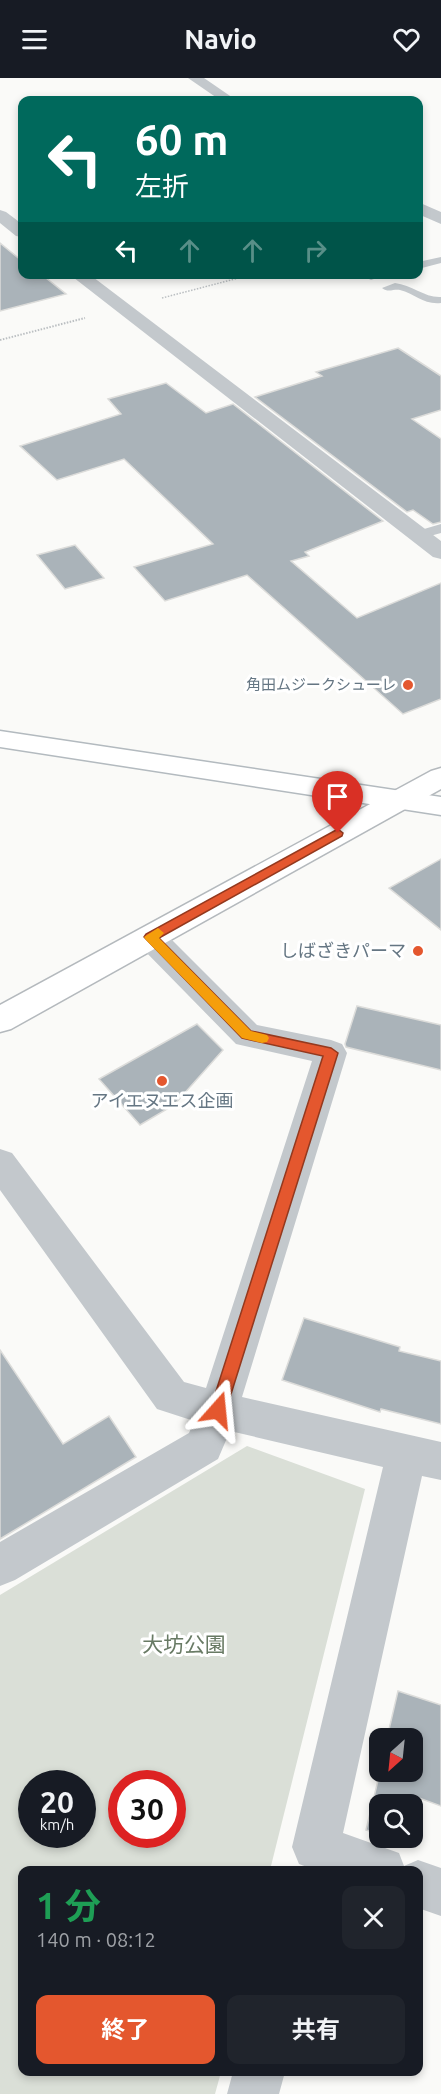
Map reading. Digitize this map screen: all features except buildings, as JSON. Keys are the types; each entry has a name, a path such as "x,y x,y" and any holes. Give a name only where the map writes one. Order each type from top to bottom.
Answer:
{"main road":[{"path":"0,739 441,806"},
{"path":"0,1020 441,777"}],"street":[{"path":"195,78 223,96"},
{"path":"423,210 441,219"},
{"path":"0,215 18,229"},
{"path":"84,279 441,552"},
{"path":"0,1565 204,1446 218,1410 331,1053 247,1035 150,937"},
{"path":"0,1163 171,1396 218,1410 424,1456 313,1859 357,1866"},
{"path":"423,1886 441,1892"},
{"path":"253,2094 258,2076"}],"lane":[{"path":"423,265 441,260"},
{"path":"388,288 404,286 438,300"},
{"path":"416,306 438,300"},
{"path":"419,535 441,528"}],"green space":[{"name":"大坊公園","path":"247,1446 365,1489 271,1866 18,1866 18,2076 220,2076 215,2094 0,2094 0,1595"}],"slow traffic":[{"path":"158,933 150,937 247,1035 262,1038"}],"place":[{"name":"角田ムジークシューレ","path":"408,685"},
{"name":"しばざきパーマ","path":"418,951"},
{"name":"アイエヌエス企画","path":"162,1081"}],"route":[{"path":"218,1410 331,1053 247,1035 150,937 338,833"}]}
